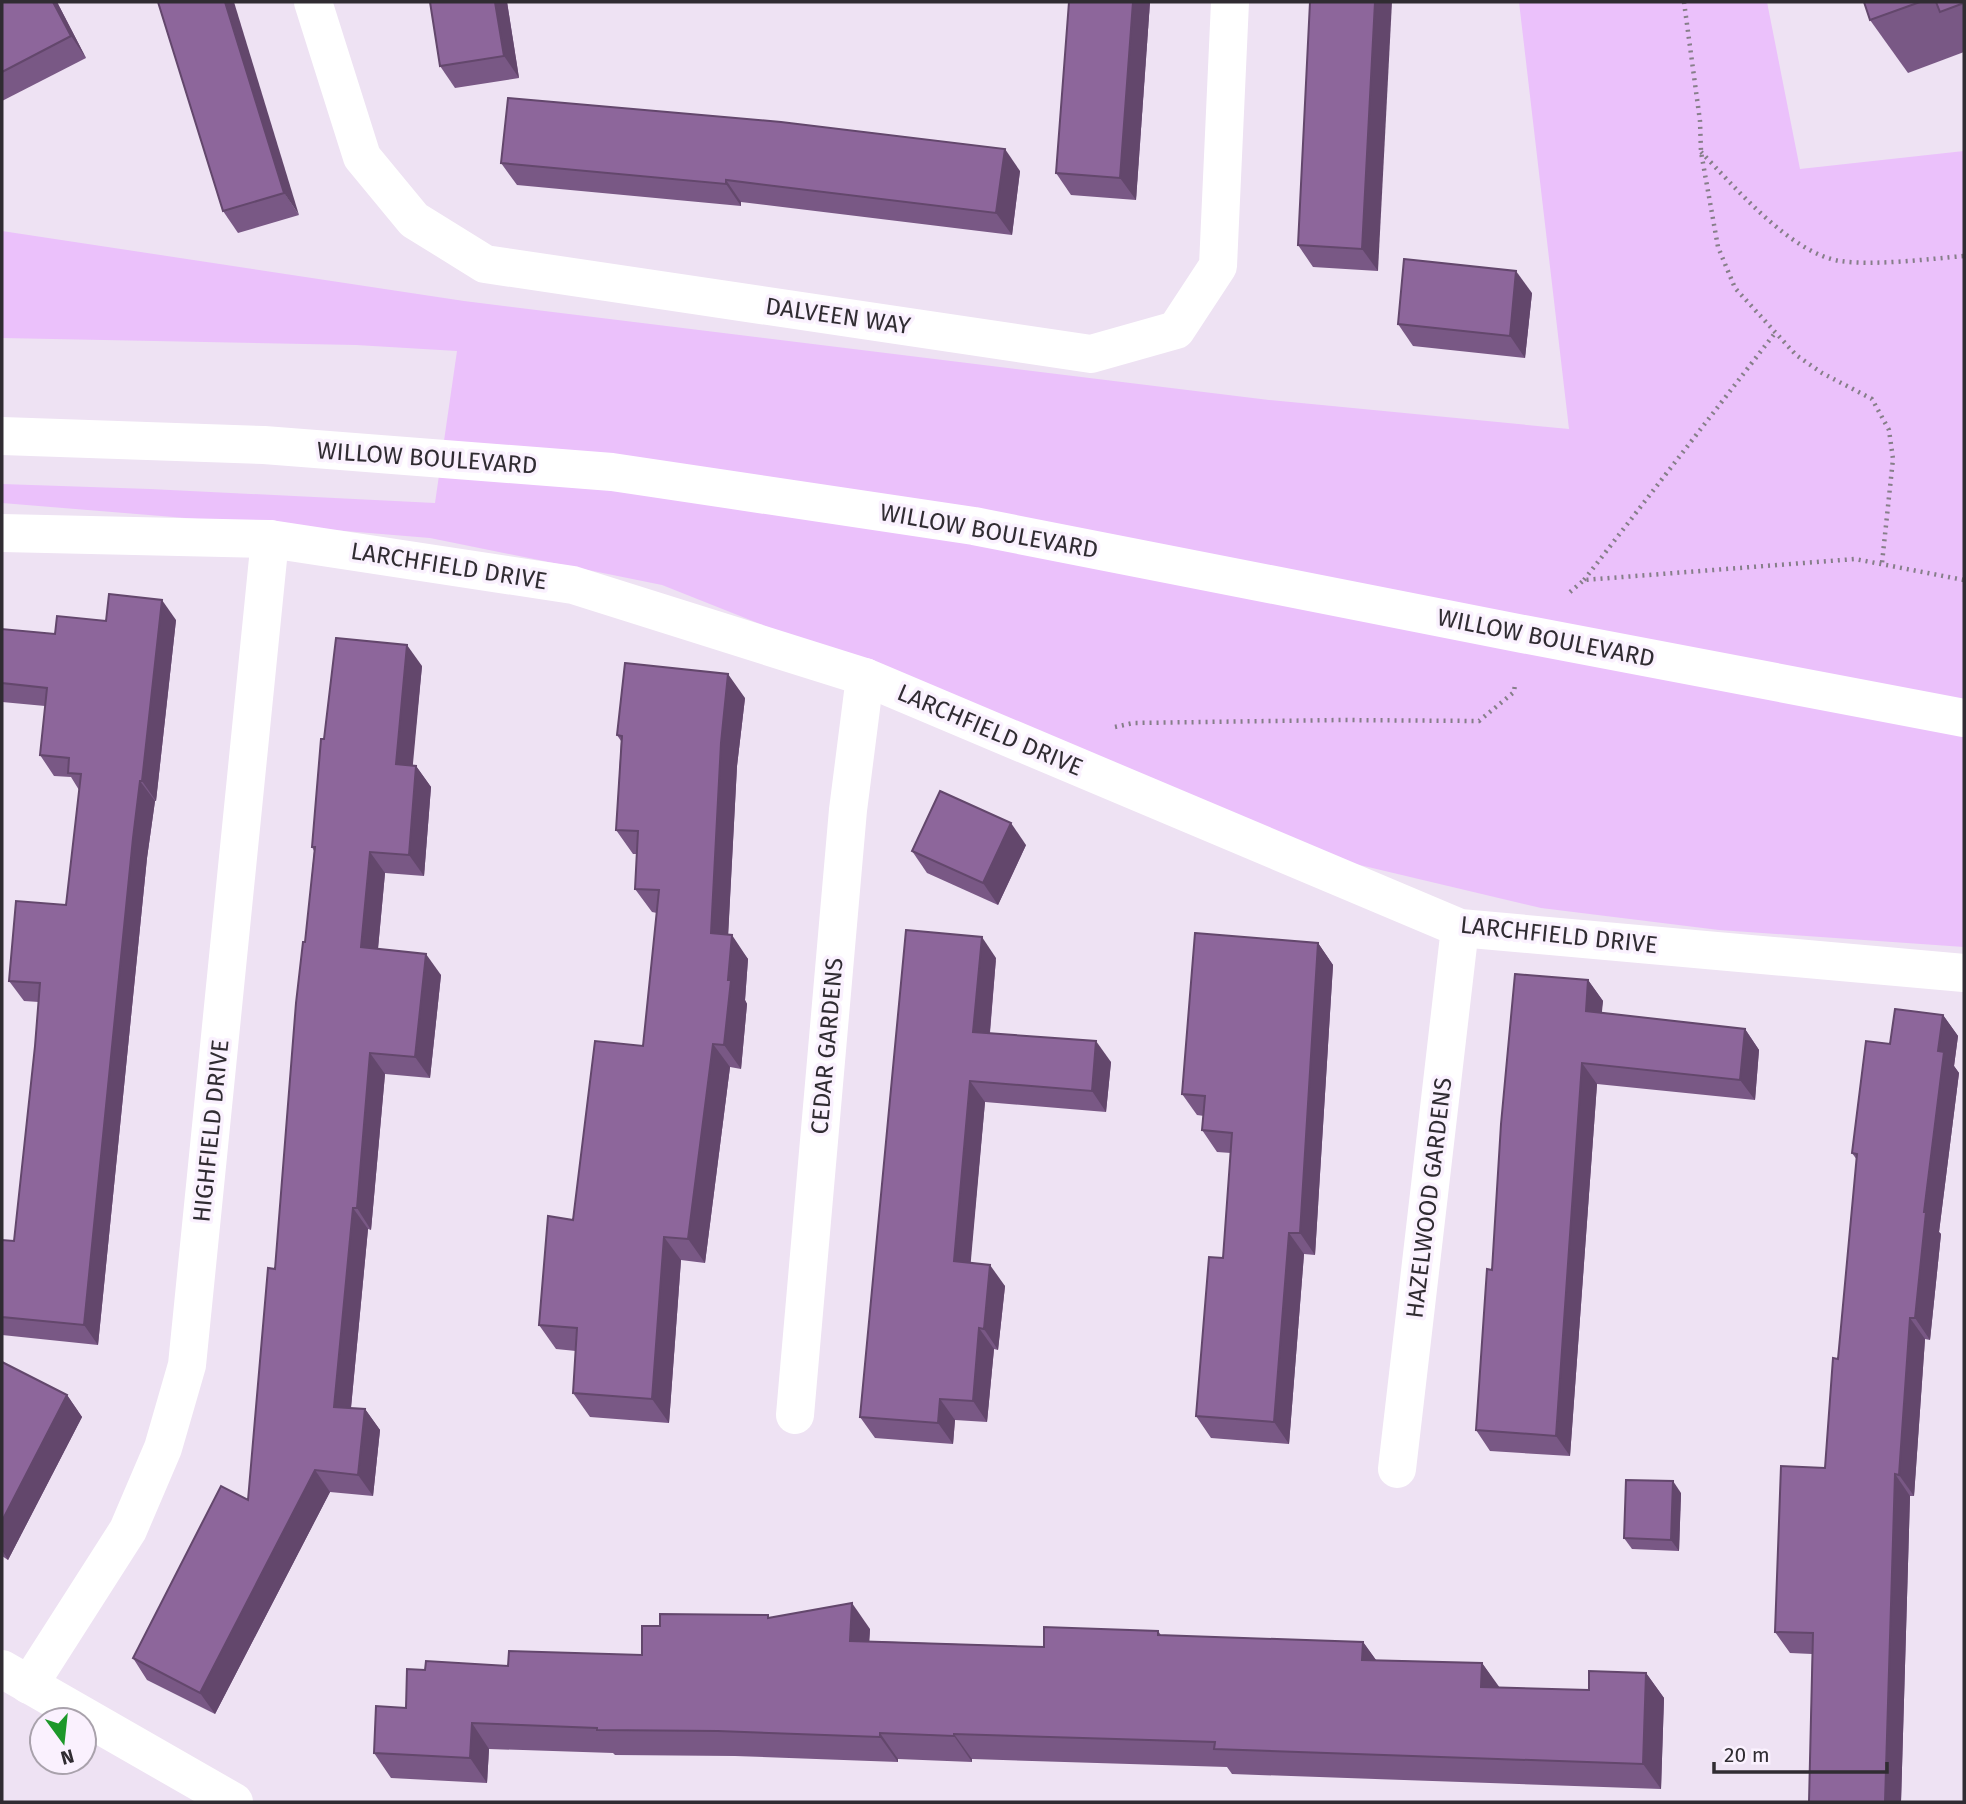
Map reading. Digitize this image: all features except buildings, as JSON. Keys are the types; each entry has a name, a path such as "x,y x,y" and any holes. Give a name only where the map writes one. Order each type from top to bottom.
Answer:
{"street":[{"name":"DALVEEN WAY","path":"313,2 362,157 414,220 485,264 1091,354 1176,330 1218,266 1230,2"},
{"name":"WILLOW BOULEVARD","path":"2,436 264,445 612,472 974,526 1964,718"},
{"name":"LARCHFIELD DRIVE","path":"2,533 270,539 573,585 865,677 1460,928 1964,973"},
{"name":"HIGHFIELD DRIVE","path":"15,1677 128,1530 163,1448 187,1365 270,539"},
{"name":"CEDAR GARDENS","path":"794,1415 848,810 865,677"},
{"name":"HAZELWOOD GARDENS","path":"1397,1469 1460,928"},
{"path":"15,1677 234,1802"}],"path":[{"path":"1684,2 1700,121 1701,152 1718,247 1735,288 1796,355 1822,373 1872,398 1889,430 1893,459 1882,563"},
{"path":"1701,152 1754,206 1797,244 1838,261 1964,257"},
{"path":"1065,762 1080,737 1133,723 1479,721 1514,692 1523,634 1584,580 1775,332"},
{"path":"1584,580 1855,559 1964,580"}],"shaded area":[{"path":"1519,2 1767,2 1800,169 1964,151 1964,947 1719,930 1541,908 1326,857 1007,722 662,585 430,538 2,503 2,484 435,503 457,351 356,345 2,338 2,231 464,301 1269,400 1569,429"}]}
